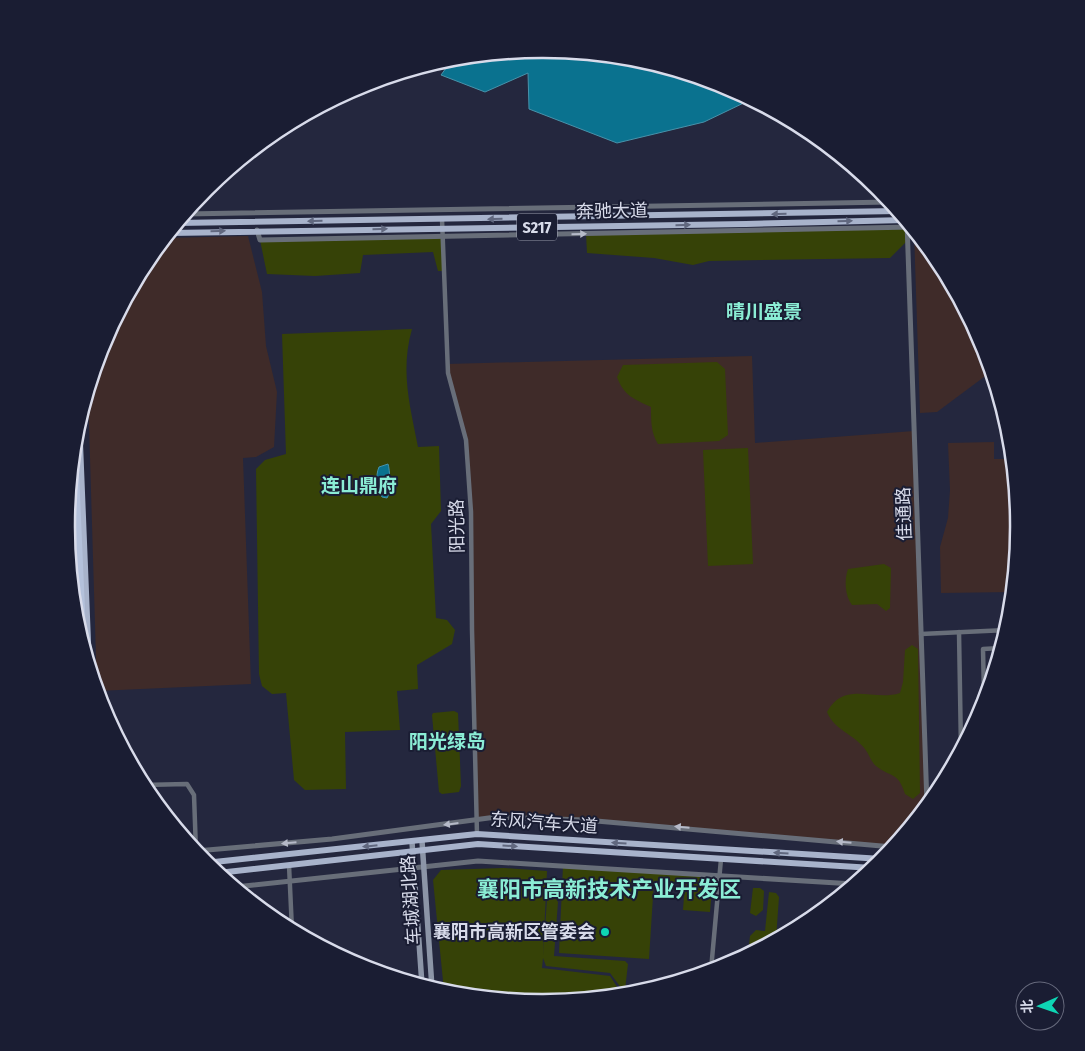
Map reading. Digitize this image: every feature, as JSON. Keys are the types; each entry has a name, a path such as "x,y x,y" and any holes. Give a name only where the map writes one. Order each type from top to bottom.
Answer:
{"highway":[{"path":"76,492 81,604"}],"main road":[{"name":"奔驰大道","path":"186,223 888,211"},
{"name":"奔驰大道","path":"179,232 746,224 900,224"},
{"path":"80,454 88,638"},
{"name":"东风汽车大道","path":"218,862 477,834 871,858"},
{"name":"车城湖北路","path":"422,840 432,980"},
{"name":"车城湖北路","path":"412,842 422,978"},
{"name":"东风汽车大道","path":"229,872 478,844 861,867"}],"street":[{"path":"194,214 880,202"},
{"path":"362,211 363,220"},
{"name":"阳光路","path":"442,219 448,373 466,440 471,512 477,834"},
{"path":"257,230 260,240 443,235 731,232 900,224"},
{"name":"佳通路","path":"908,234 927,793"},
{"path":"76,546 84,545"},
{"path":"921,634 999,630"},
{"path":"959,632 961,734"},
{"path":"984,682 983,649 995,648"},
{"path":"152,785 188,784 194,795 196,839"},
{"path":"206,850 332,839 496,817 585,820 882,846"},
{"path":"713,962 721,859"},
{"path":"245,886 478,861 843,883"},
{"path":"289,865 292,921"}],"shaded area":[{"path":"248,236 262,292 266,346 277,392 274,447 256,457 243,458 251,684 105,691 96,667 89,410 99,375 123,319 153,265 174,238"},
{"path":"914,241 932,265 948,292 975,346 986,375 937,412 920,413"},
{"path":"752,356 755,443 914,431 927,793 882,846 585,820 477,820 471,512 466,440 447,364"},
{"path":"994,442 994,459 1005,459 1010,526 1005,592 941,593 940,547 948,518 950,490 948,443"}],"green space":[{"path":"903,228 907,233 908,240 890,258 709,261 693,265 654,258 587,253 586,234"},
{"path":"443,235 445,271 438,271 433,252 363,255 360,273 315,276 267,274 260,240"},
{"path":"412,329 408,344 407,374 409,402 418,447 439,446 441,511 431,524 436,618 447,620 455,630 452,644 417,665 418,689 397,691 400,730 345,732 346,789 305,790 294,780 286,693 272,694 262,686 259,674 256,469 265,460 286,454 282,334"},
{"path":"717,362 725,369 728,435 719,441 658,444 651,422 651,407 626,393 617,377 623,365"},
{"path":"748,448 753,564 708,566 703,450"},
{"path":"884,564 891,568 890,608 886,611 877,604 852,605 846,588 848,569"},
{"path":"912,645 918,649 920,793 913,799 905,794 897,778 874,764 861,744 835,724 827,712 834,702 851,694 890,695 900,693 903,682 905,650"},
{"path":"454,711 458,713 461,786 459,792 442,794 439,792 432,715 433,713"},
{"path":"563,866 713,876 710,912 683,910 685,883 654,881 649,959 559,953"},
{"path":"504,868 547,871 543,956 547,900 556,899 558,902 554,956 625,961 628,964 625,986 620,987 610,973 546,966 543,958 542,968 610,976 617,987 542,994 481,989 443,983 433,880 441,870"},
{"path":"548,879 560,880 559,898 550,898 550,893 547,892"},
{"path":"753,888 760,888 764,891 763,910 756,916 750,913"},
{"path":"769,892 776,893 779,897 777,931 749,945 750,936 756,930 765,931"}],"water":[{"path":"542,58 573,59 634,66 664,73 722,93 743,103 704,122 617,143 529,109 528,73 485,92 441,75 447,67 481,62"},
{"path":"388,464 390,487 387,498 382,497 380,494 377,478 379,467"}],"place":[{"name":"襄阳市高新区管委会","path":"605,932"}],"district":[{"name":"晴川盛景","path":"764,311"},
{"name":"连山鼎府","path":"359,485"},
{"name":"阳光绿岛","path":"447,741"},
{"name":"襄阳市高新技术产业开发区","path":"609,889"}]}
